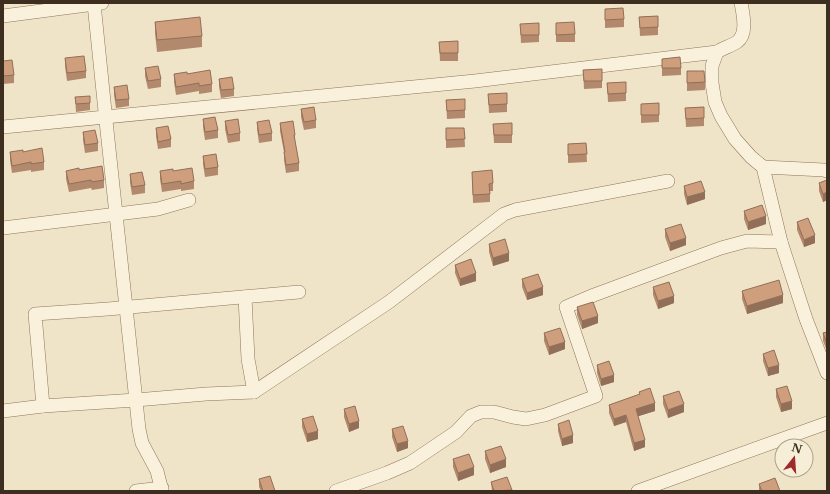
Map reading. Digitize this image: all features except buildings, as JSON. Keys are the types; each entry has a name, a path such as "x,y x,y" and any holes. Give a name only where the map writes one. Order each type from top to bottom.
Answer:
{"street":[{"path":"3,126 475,81 717,52 738,41 744,30 741,3"},
{"path":"3,16 98,4 116,214 139,429 142,443 157,471 162,490 136,491"},
{"path":"717,52 712,66 712,83 715,102 721,116 735,139 751,157 763,167 781,242 806,319 827,373"},
{"path":"763,167 827,171"},
{"path":"3,412 43,406 254,392 389,302 504,214 515,210 668,181"},
{"path":"3,228 158,209 189,200"},
{"path":"336,491 387,473 410,463 456,432 471,416 481,412 494,412 526,419 545,416 596,396 566,307 594,295 721,248 747,241 781,242"},
{"path":"43,406 35,314 126,308 299,292"},
{"path":"245,297 248,359 254,392"},
{"path":"638,491 827,423"}]}
